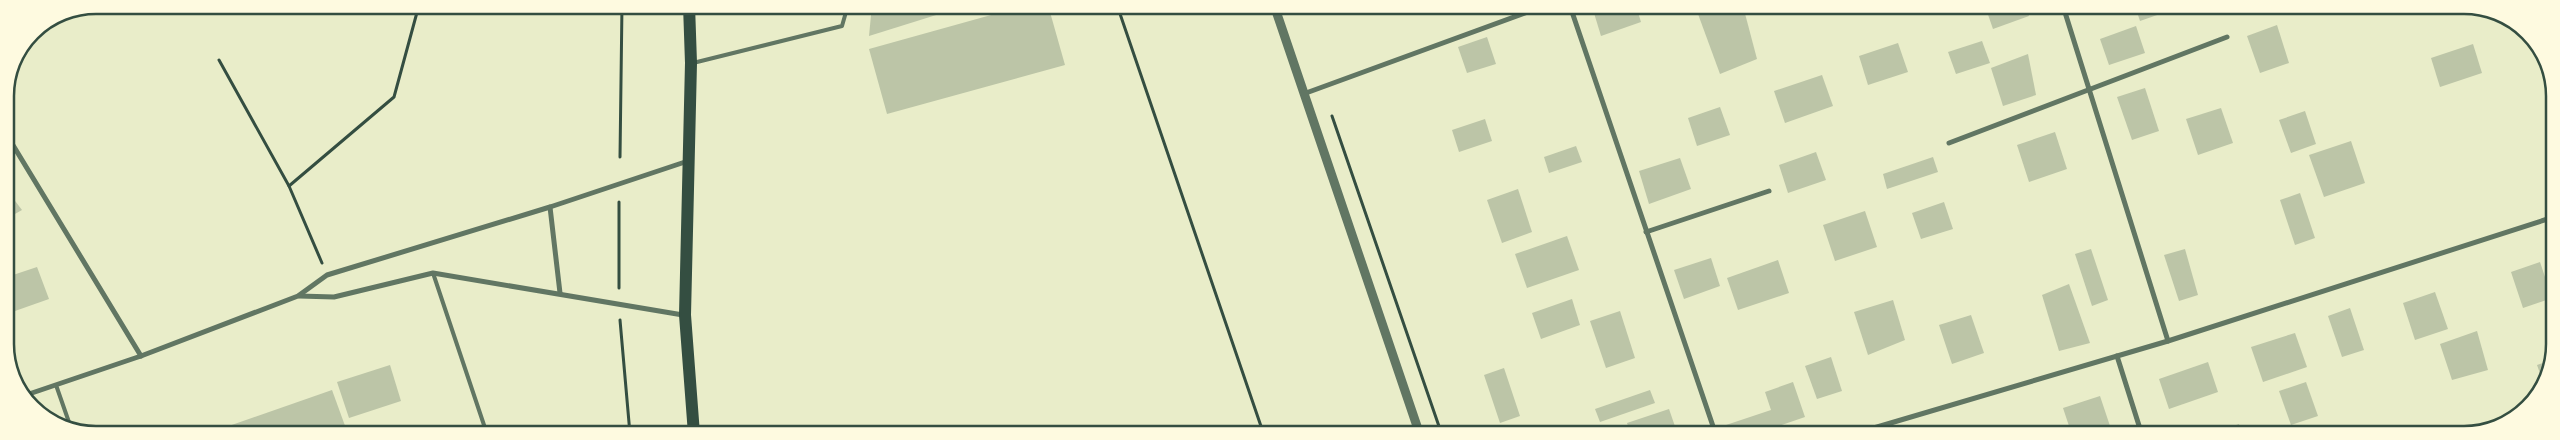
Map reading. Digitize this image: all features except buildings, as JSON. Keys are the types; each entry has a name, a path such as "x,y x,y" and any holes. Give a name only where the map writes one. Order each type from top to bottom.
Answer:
{"main road":[{"path":"689,14 691,63 685,315 693,426"}],"street":[{"path":"1277,14 1306,93 1417,426"},
{"path":"1306,93 1522,14"},
{"path":"1573,14 1713,426"},
{"path":"2066,14 2168,341"},
{"path":"1950,143 2227,37"},
{"path":"14,147 140,356"},
{"path":"31,393 140,356 298,296 327,275 550,207 688,161"},
{"path":"1646,232 1769,191"},
{"path":"550,207 560,293"},
{"path":"1880,426 2168,341 2546,220"},
{"path":"298,296 334,297 433,273 685,315"},
{"path":"2117,356 2139,426"}],"lane":[{"path":"691,63 842,26 845,14"},
{"path":"433,273 484,426"},
{"path":"56,385 68,421"}],"path":[{"path":"289,186 394,97 417,14"},
{"path":"620,157 622,14"},
{"path":"1120,14 1261,426"},
{"path":"219,60 289,186 327,275"},
{"path":"1322,87 1439,426"},
{"path":"619,202 619,288"},
{"path":"620,315 629,426"}]}
